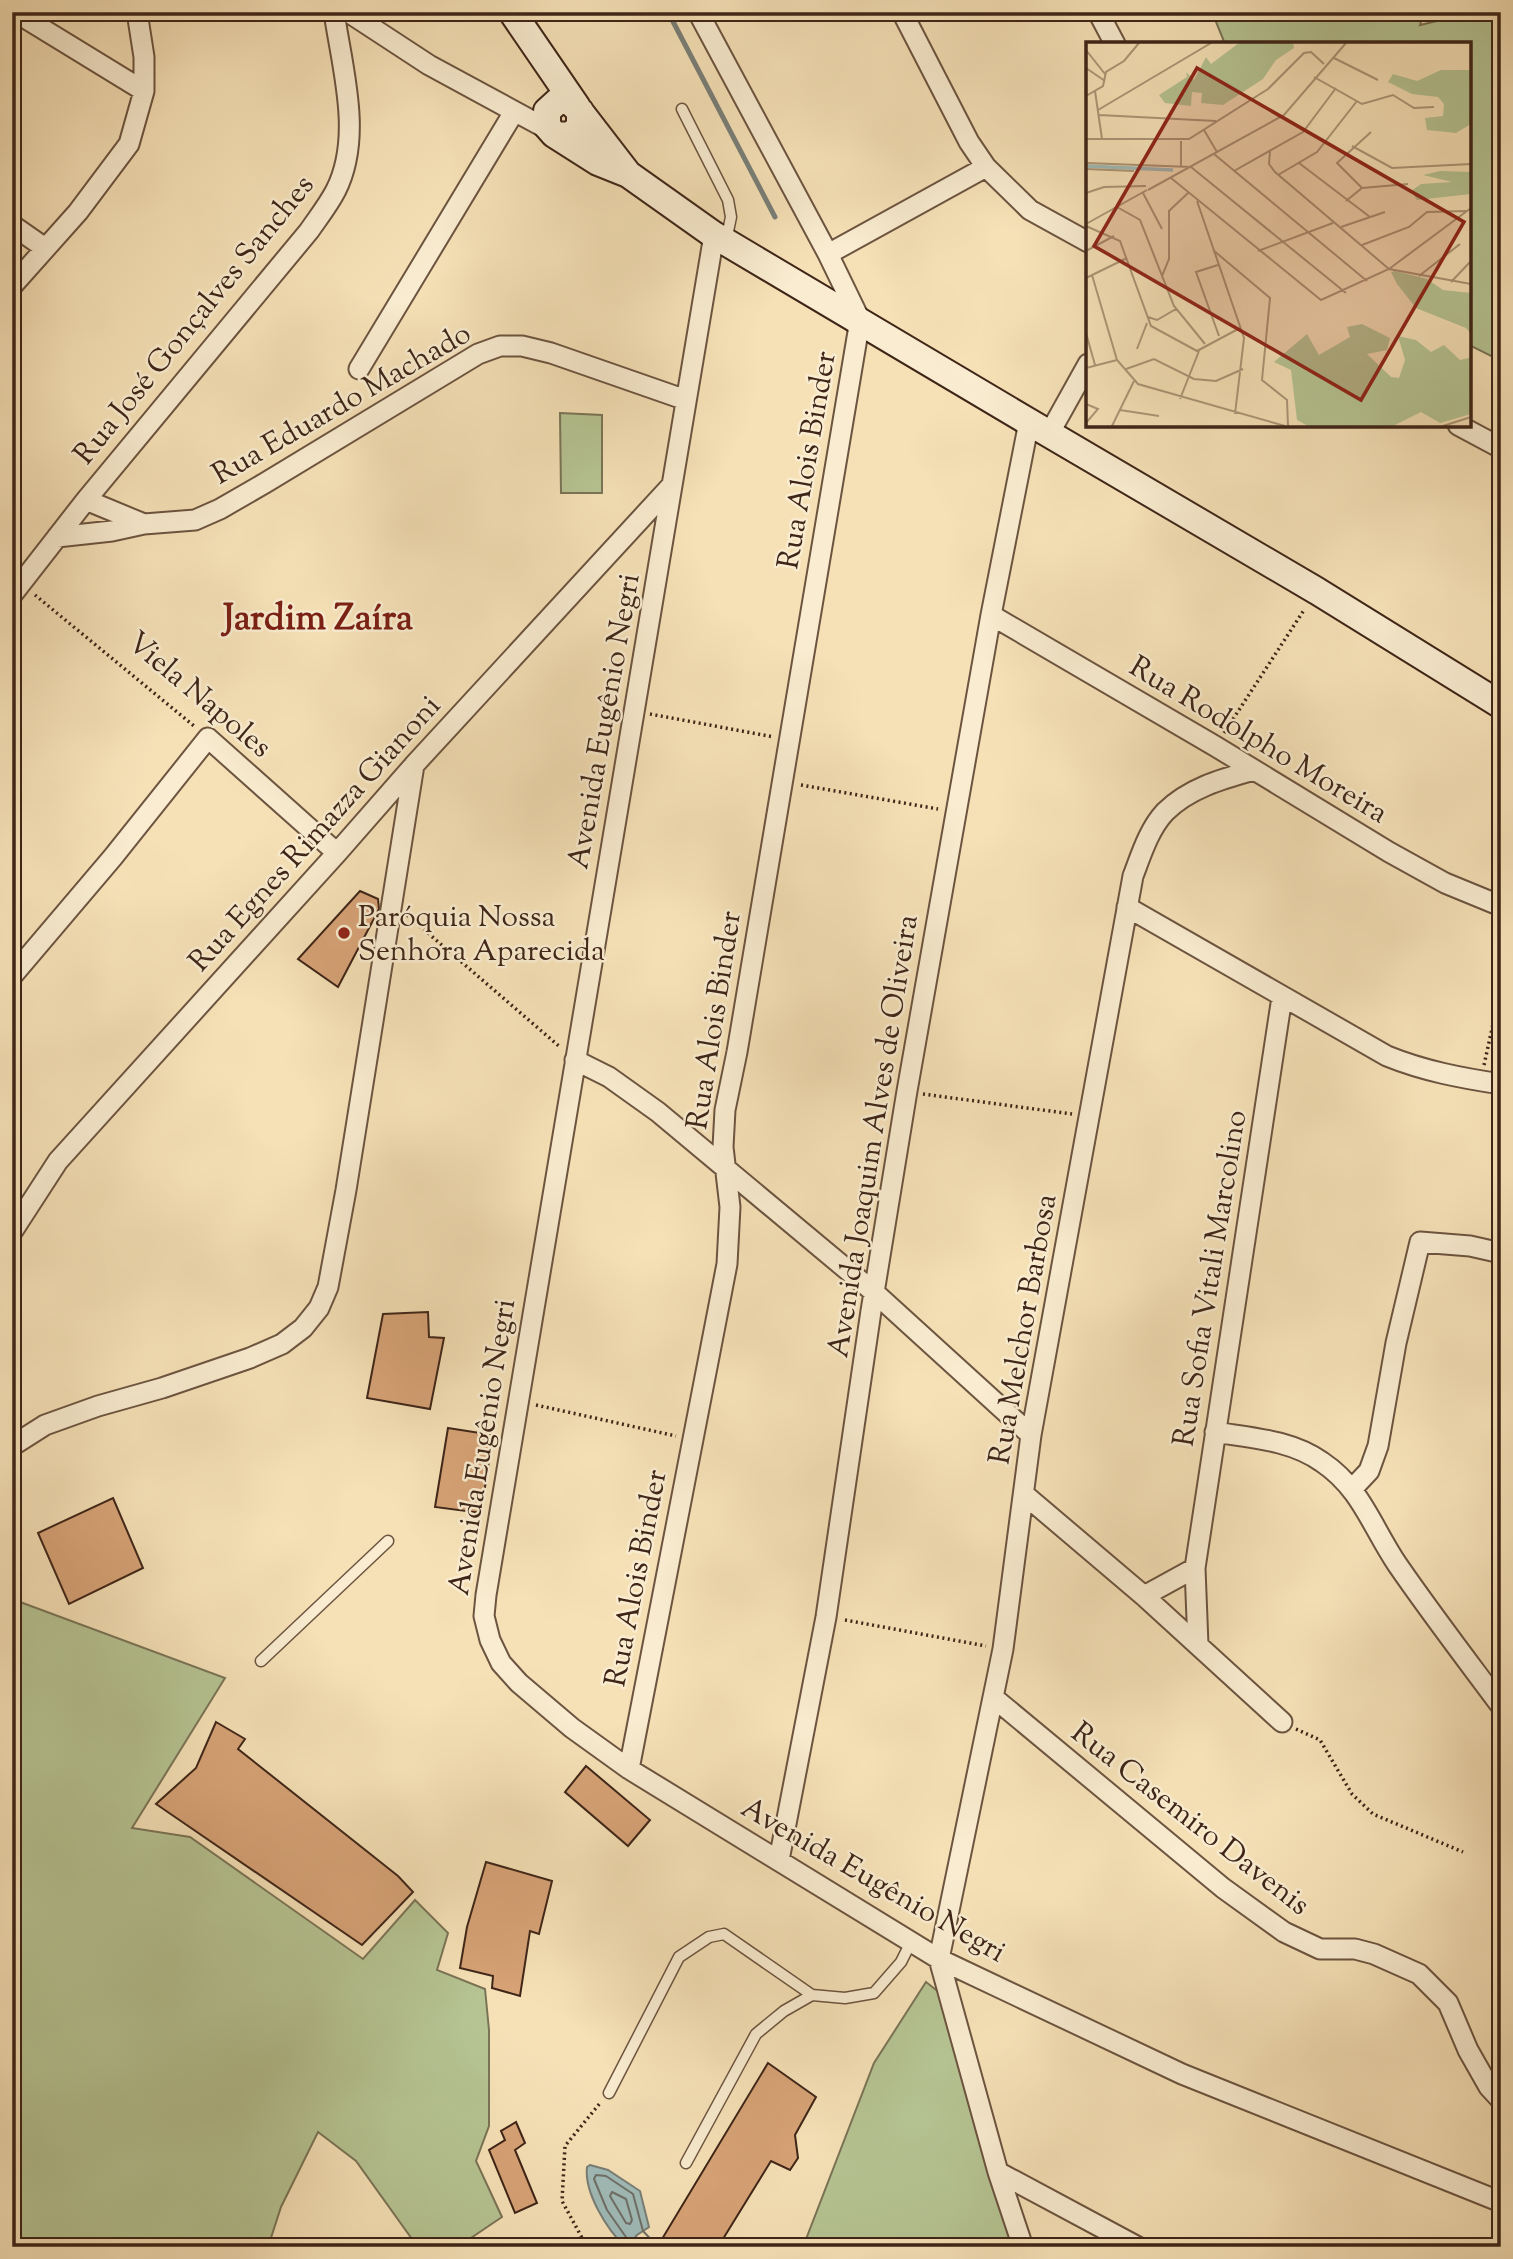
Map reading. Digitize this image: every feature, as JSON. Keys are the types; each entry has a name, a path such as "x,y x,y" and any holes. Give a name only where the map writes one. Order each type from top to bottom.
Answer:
{"street":[{"path":"15,12 145,91"},
{"path":"12,286 78,212 129,144 145,91 144,57 137,12"},
{"name":"Rua José Gonçalves Sanches","path":"17,589 86,499 309,231 336,189 349,151 348,109 334,12"},
{"path":"348,12 429,65 514,112 552,124 598,162 628,174 720,238 1317,591 1501,705"},
{"path":"698,12 828,254 860,320"},
{"path":"902,12 968,142 986,167 1030,211 1086,241"},
{"path":"1098,12 1114,42"},
{"path":"515,18 552,124 565,137 574,134 580,127 579,110"},
{"path":"515,18 579,110 628,174"},
{"path":"359,369 514,112"},
{"path":"828,254 986,167"},
{"path":"12,225 46,247"},
{"name":"Avenida Eugênio Negri","path":"720,238 686,400 517,1401 486,1595 484,1616 489,1640 501,1662 519,1683 572,1728 629,1769 939,1959 1182,2074 1501,2202"},
{"name":"Rua Alois Binder","path":"629,1769 727,1265 730,1207 723,1147 725,1110 860,320"},
{"name":"Rua Eduardo Machado","path":"57,537 112,531 144,524 195,520 220,509 478,354 500,346 522,346 551,353 686,400"},
{"name":"Avenida Joaquim Alves de Oliveira","path":"779,1860 826,1617 907,1091 991,615 1039,428 1086,367"},
{"path":"1462,427 1501,448"},
{"name":"Rua Egnes Rimazza Gianoni","path":"14,1227 58,1161 415,764 673,484"},
{"name":"Rua Eduardo Machado","path":"86,499 144,524"},
{"name":"Rua Rodolpho Moreira","path":"991,615 1446,883 1501,906"},
{"path":"12,976 113,857 208,738"},
{"name":"Viela Napoles","path":"208,738 337,853"},
{"path":"12,1446 45,1425 250,1358 282,1344 303,1328 319,1308 328,1287 415,764"},
{"name":"Rua Melchor Barbosa","path":"939,1959 1003,1649 1031,1435 1133,876 1146,842 1165,813 1212,782 1254,771"},
{"path":"1127,907 1387,1056 1417,1068 1501,1084"},
{"name":"Rua Sofia Vitali Marcolino","path":"1198,1645 1195,1568 1282,997"},
{"path":"575,1060 609,1077 658,1112 875,1293 1031,1435"},
{"path":"1353,1488 1369,1471 1378,1446 1396,1343 1420,1242 1470,1246 1501,1253"},
{"path":"1215,1432 1280,1443 1305,1451 1338,1473 1353,1488 1397,1564 1501,1706"},
{"path":"1025,1495 1144,1596 1282,1722"},
{"path":"1144,1596 1195,1568"},
{"name":"Rua Casemiro Davenis","path":"994,1698 1223,1888 1284,1932 1320,1949 1356,1950 1374,1954 1419,1974 1448,2003 1468,2050 1489,2087 1501,2100"},
{"path":"939,1959 998,2172 1023,2247"},
{"path":"998,2172 1138,2247"}],"lane":[{"path":"682,110 729,200 731,217 720,238"},
{"path":"261,1661 388,1541"},
{"path":"609,2092 679,1957 709,1937 724,1934 812,1996"},
{"path":"686,2163 756,2034 784,2011 812,1996 845,1998 874,1993 901,1962 911,1942"}],"path":[{"name":"Viela Napoles","path":"17,589 208,738"},
{"path":"1215,746 1317,591"},
{"path":"635,711 788,739"},
{"path":"781,782 956,812"},
{"path":"392,902 575,1060"},
{"path":"1481,1081 1501,988"},
{"path":"907,1091 1089,1116"},
{"path":"517,1401 692,1440"},
{"path":"826,1617 1003,1649"},
{"path":"1282,1722 1321,1740 1352,1794 1373,1814 1463,1852"},
{"path":"587,2247 562,2202 565,2146 609,2092"}],"green space":[{"path":"1212,12 1424,12 1420,25 1474,12 1501,12 1501,361 1471,346 1471,42 1224,42"},
{"path":"560,413 602,415 602,493 561,493"},
{"path":"12,1599 225,1678 132,1828 190,1837 363,1959 415,1900 448,1933 437,1970 485,1989 489,2030 489,2126 476,2161 502,2217 459,2246 417,2246 356,2161 318,2132 281,2207 268,2247 12,2247"},
{"path":"926,1982 949,2000 1014,2247 803,2247 874,2063"}],"water":[{"path":"590,2165 608,2170 640,2191 649,2227 637,2235 628,2246 625,2247 611,2231 598,2210 587,2177 587,2167"}],"building":[{"name":"Paróquia Nossa Senhora Aparecida","path":"360,891 378,899 379,909 338,987 298,959"},
{"path":"428,1312 429,1337 444,1338 430,1409 367,1398 383,1314"},
{"path":"448,1428 493,1435 481,1513 435,1507"},
{"path":"113,1498 143,1568 69,1604 38,1533"},
{"path":"216,1722 245,1739 238,1749 398,1876 413,1892 362,1945 156,1804 196,1768"},
{"path":"586,1766 650,1820 628,1846 565,1792"},
{"path":"486,1862 552,1881 539,1934 530,1931 520,1996 492,1988 493,1976 460,1968 467,1927"},
{"path":"768,2063 816,2097 795,2135 798,2158 790,2170 771,2161 718,2247 666,2247 662,2239"},
{"path":"516,2122 525,2143 515,2150 537,2203 515,2213 489,2150 505,2140 501,2131"}],"waterway":[{"path":"668,12 775,217"}],"place":[{"name":"Paróquia Nossa Senhora Aparecida","path":"344,933"}],"district":[{"name":"Jardim Zaíra","path":"318,616"}]}
